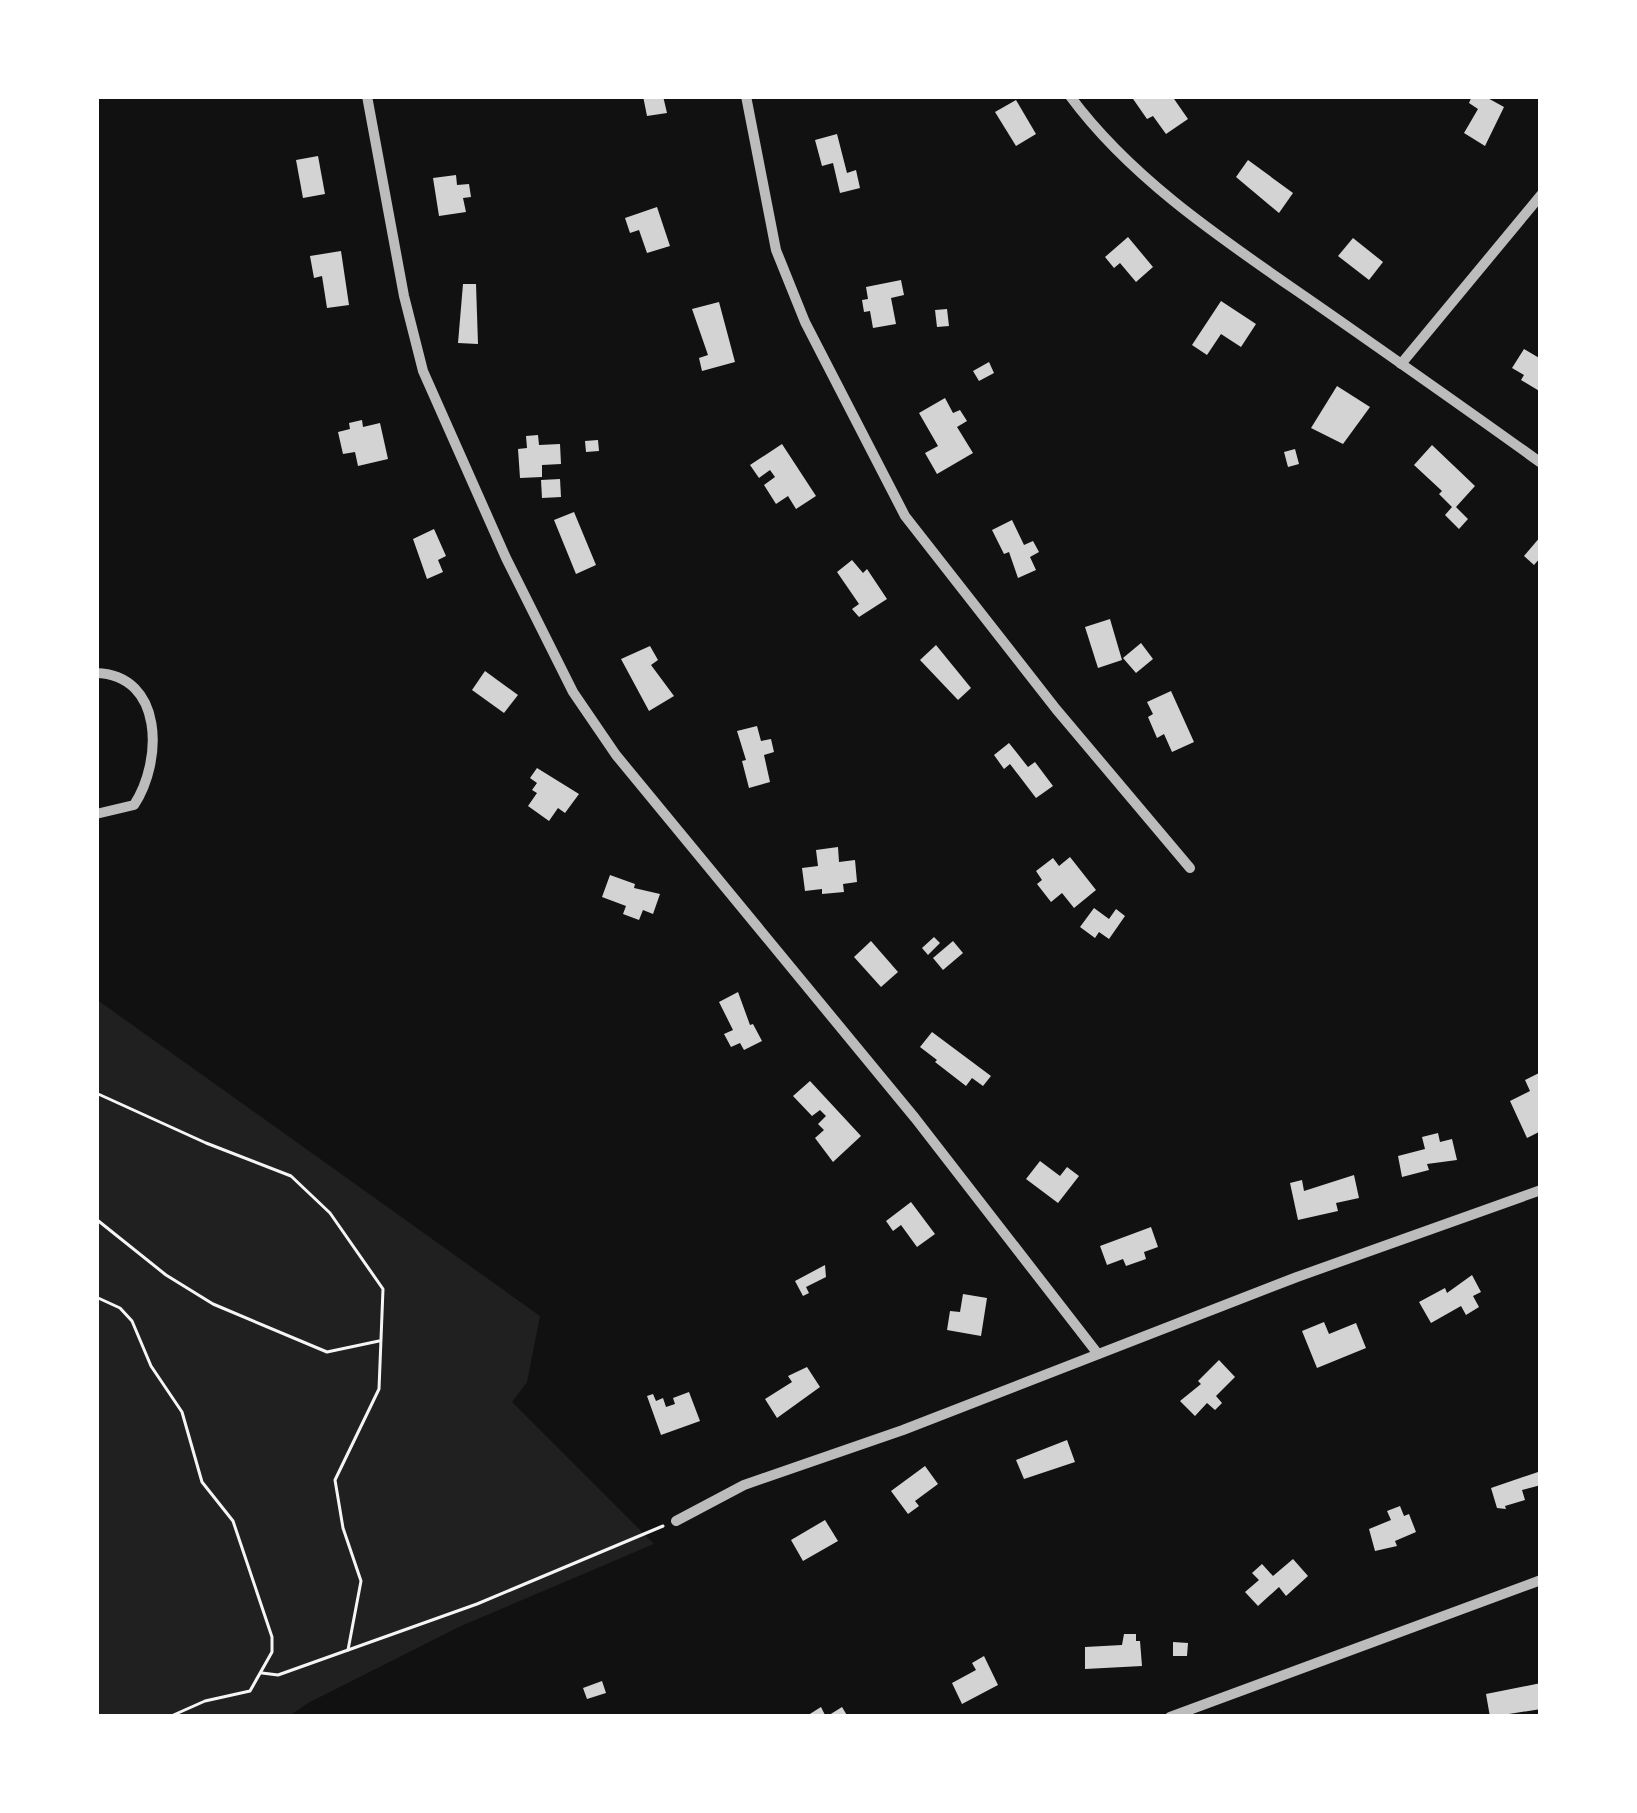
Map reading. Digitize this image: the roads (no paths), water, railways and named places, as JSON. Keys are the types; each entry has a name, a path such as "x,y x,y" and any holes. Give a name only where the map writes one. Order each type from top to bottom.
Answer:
{"street":[{"path":"367,96 404,296 423,371 506,558 573,692 616,755 915,1118 1098,1354"},
{"path":"746,96 776,250 805,322 905,516 1056,709 1190,868"},
{"path":"1070,96 1090,123 1160,189 1237,250 1541,464"},
{"path":"1401,364 1541,195"},
{"path":"96,673 115,674 139,688 150,708 150,757 147,787 134,805 96,814"},
{"path":"676,1521 744,1485 903,1430 1297,1277 1541,1190"},
{"path":"1170,1717 1541,1580"}]}
